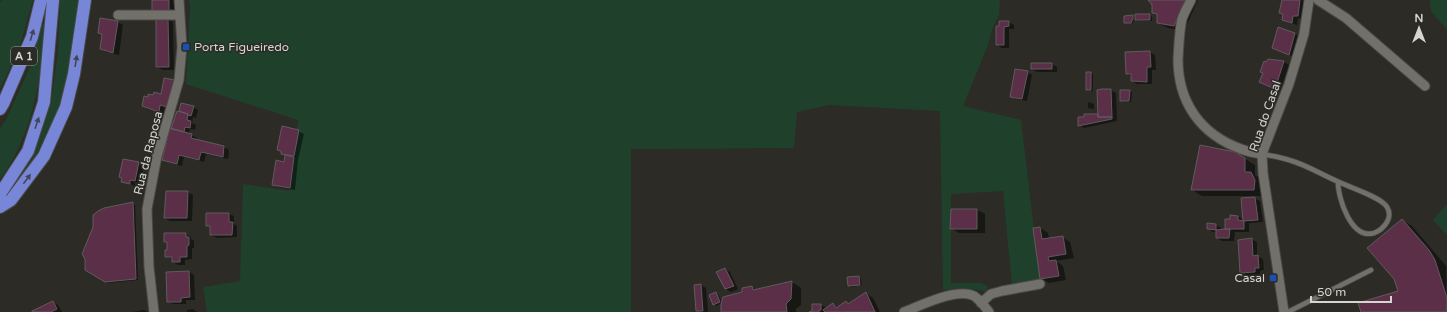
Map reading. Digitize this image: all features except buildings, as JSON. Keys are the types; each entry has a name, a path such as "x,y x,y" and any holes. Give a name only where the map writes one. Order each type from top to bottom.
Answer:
{"highway":[{"name":"A 1","path":"0,109 4,104 32,37 41,0"},
{"path":"0,194 28,151 44,102 53,0"},
{"path":"0,207 11,200 44,156 66,107 74,74 85,0"}],"street":[{"name":"Rua da Raposa","path":"154,312 149,267 147,209 157,156 179,80 182,47 179,0"},
{"path":"1191,0 1182,19 1178,43 1179,76 1187,105 1198,121 1214,135 1242,149 1262,154"},
{"name":"Rua do Casal","path":"1284,312 1262,173 1262,154 1289,84 1304,34 1309,0"},
{"path":"1318,0 1346,18 1425,86"},
{"path":"118,15 180,15"},
{"path":"981,303 991,294 1040,284"},
{"path":"904,312 938,299 962,294 973,296 990,312"}],"lane":[{"path":"1262,154 1312,168 1338,182 1378,199 1386,206 1390,215 1384,227 1376,232 1365,234 1353,225 1348,219 1340,197 1338,182"},
{"path":"1288,312 1371,270"}],"green space":[{"path":"2,0 33,0 19,49 0,89 0,3"},
{"path":"60,0 79,0 66,83 56,115 49,131 36,155 20,178 19,177 29,161 41,134 51,103 58,52"},
{"path":"189,0 1000,0 999,15 963,106 1021,120 1040,281 1012,285 1003,191 951,194 951,283 981,283 988,286 986,291 962,288 943,290 940,111 829,105 797,112 794,148 631,149 631,312 207,312 203,287 240,281 243,184 290,191 298,120 186,84 190,9"},
{"path":"1430,0 1447,0 1447,30 1431,11"},
{"path":"42,24 45,24 40,71 31,117 19,147 8,168 0,179 0,128 6,120 30,67"},
{"path":"1447,204 1447,235 1433,220"}],"place":[{"name":"Porta Figueiredo","path":"186,47"},
{"name":"Casal","path":"1273,278"}]}
